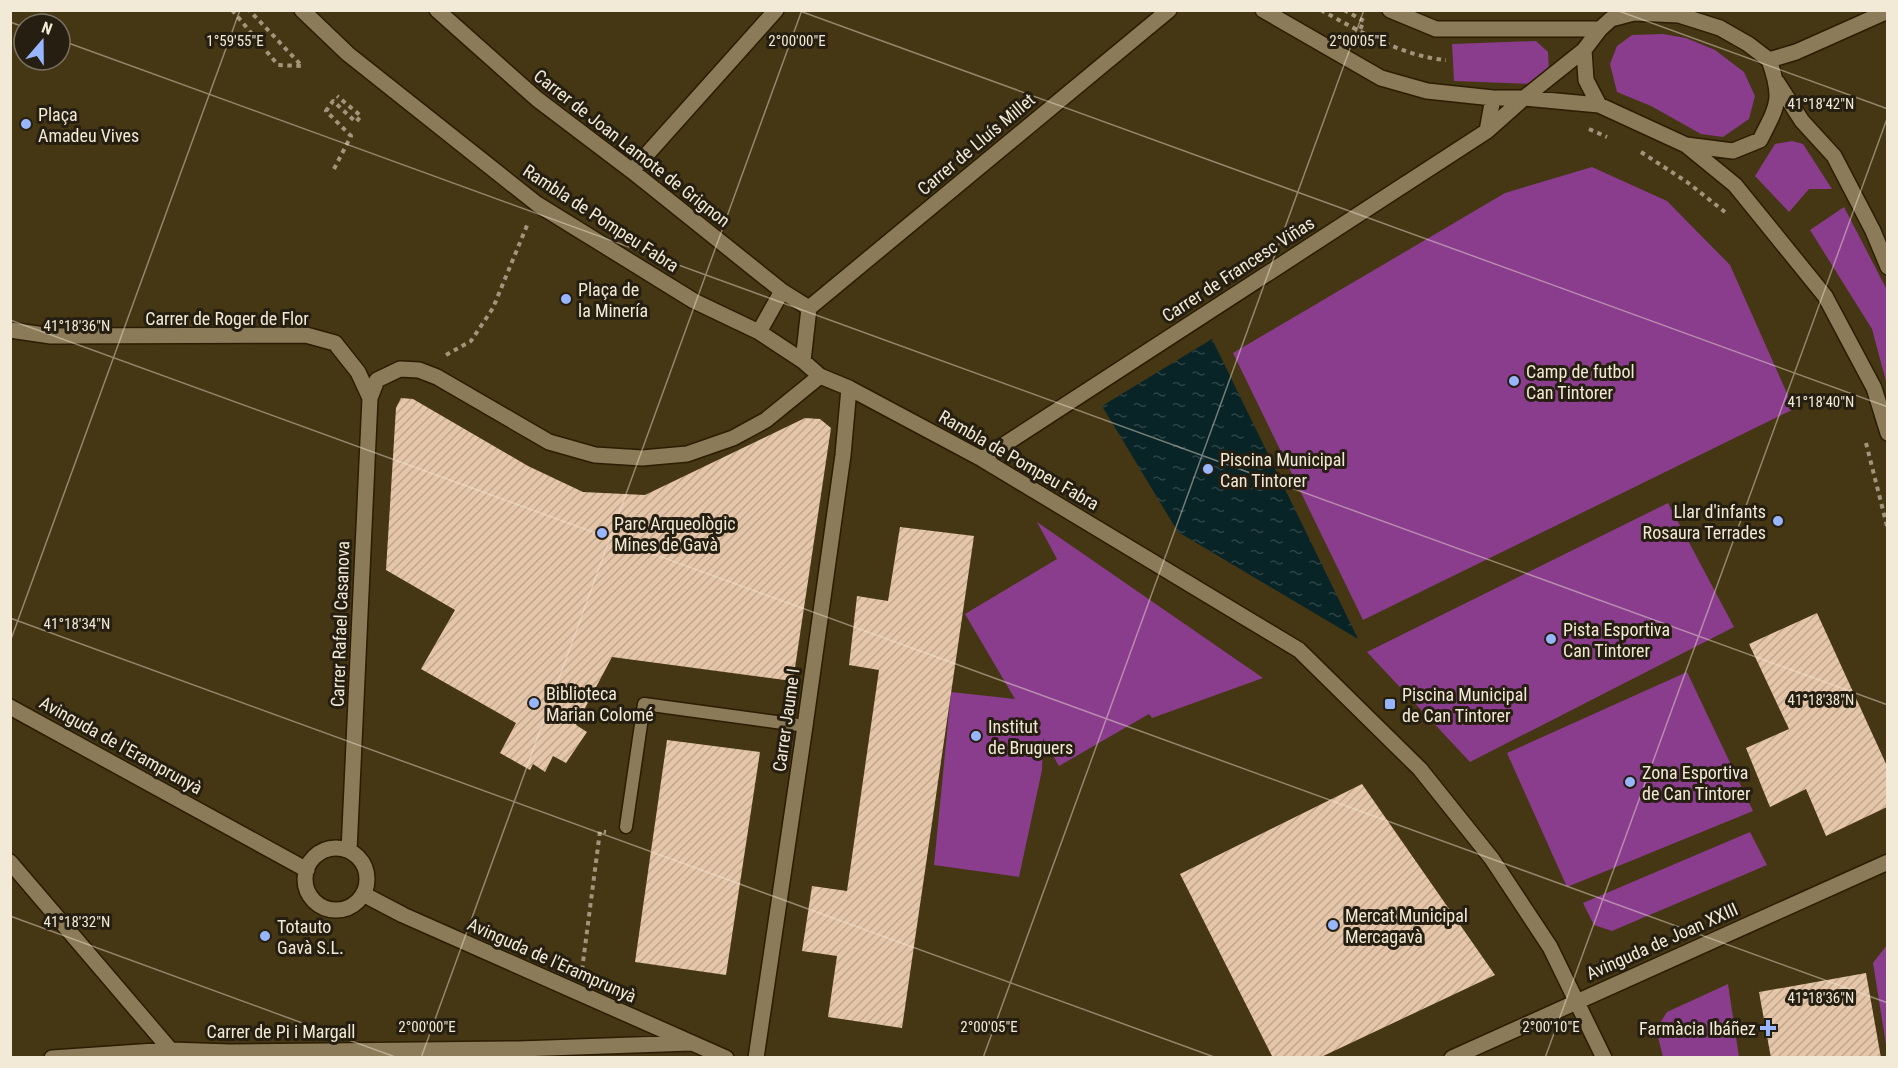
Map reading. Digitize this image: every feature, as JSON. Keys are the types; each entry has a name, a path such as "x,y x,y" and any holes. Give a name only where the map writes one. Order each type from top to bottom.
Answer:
{"street":[{"name":"Rambla de Pompeu Fabra","path":"302,10 348,54 537,204 694,301 759,332 820,376 849,388 982,459 1299,650 1420,769 1492,859 1550,947 1604,1058"},
{"path":"632,171 776,10"},
{"name":"Carrer de Lluís Millet","path":"809,308 1169,10"},
{"path":"1263,10 1382,78 1427,91 1599,105 1686,145 1735,185 1825,296 1874,388 1887,433"},
{"path":"1390,10 1436,29 1609,20 1634,13 1677,13 1720,28 1748,44 1769,60 1777,82 1802,121 1834,156 1886,261"},
{"path":"1769,60 1796,52 1887,11"},
{"name":"Carrer de Joan Lamote de Grignon","path":"444,13 537,99 632,171 782,291 809,308"},
{"path":"1599,105 1586,80 1584,50 1609,20"},
{"name":"Carrer de Francesc Viñas","path":"982,459 1487,131 1584,50"},
{"path":"1686,145 1732,151 1760,140 1777,107 1777,82"},
{"path":"1487,131 1493,98"},
{"path":"759,332 782,291"},
{"path":"803,362 809,308"},
{"name":"Carrer de Roger de Flor","path":"10,330 51,336 306,335 335,343 358,372 369,398"},
{"path":"369,398 378,380 400,369 419,370 437,377 549,442 595,455 642,458 687,454 733,438 766,420 820,376"},
{"name":"Carrer Jaume I","path":"756,1058 843,455 849,388"},
{"name":"Carrer Rafael Casanova","path":"349,851 369,398"},
{"name":"Avinguda de l'Eramprunyà","path":"10,707 307,870"},
{"path":"336,849 349,851 359,859 365,870 367,882 363,894 345,909 326,909 316,903 309,893 305,881 307,870 313,859 323,851 336,849"},
{"path":"10,862 174,1054"},
{"name":"Avinguda de Joan XXIII","path":"1452,1058 1887,862"},
{"name":"Avinguda de l'Eramprunyà","path":"363,894 403,915 726,1058"},
{"name":"Carrer de Pi i Margall","path":"52,1058 230,1052 519,1049 691,1043"}],"lane":[{"path":"626,827 644,704 805,726"}],"path":[{"path":"232,10 278,64 302,66 249,10"},
{"path":"1321,10 1359,32 1432,59 1446,60"},
{"path":"1344,10 1364,21 1347,58"},
{"path":"334,169 351,136 326,111 333,101 356,122 361,116 337,96"},
{"path":"1581,126 1609,138"},
{"path":"1637,149 1687,182 1729,215"},
{"path":"471,341 493,308 524,232"},
{"path":"1864,437 1887,530"},
{"path":"579,993 600,831 625,835 626,827"}],"shaded area":[{"path":"1663,34 1686,38 1715,50 1744,72 1755,96 1749,119 1723,137 1701,134 1651,106 1617,92 1610,64 1617,46 1632,35"},
{"path":"1536,41 1548,52 1549,70 1534,84 1454,81 1452,44"},
{"path":"1792,141 1803,144 1832,189 1809,189 1789,212 1755,176 1775,144"},
{"name":"Camp de futbol Can Tintorer","path":"1592,167 1667,201 1730,265 1794,409 1363,620 1233,353 1505,193"},
{"path":"1844,207 1887,290 1887,385 1872,329 1810,230"},
{"name":"Pista Esportiva Can Tintorer","path":"1668,503 1734,627 1470,762 1367,652"},
{"path":"1037,522 1263,678 1152,718 1149,714 1059,766 1043,738 1042,770 1019,877 934,865 951,692 1015,699 965,614 1057,559"},
{"name":"Zona Esportiva de Can Tintorer","path":"1687,672 1753,811 1567,887 1507,753"},
{"path":"1750,832 1767,865 1612,931 1594,925 1583,903"},
{"path":"1887,945 1887,1051 1873,963"},
{"path":"1728,984 1739,1057 1663,1057 1656,1029 1667,1012"}],"water":[{"name":"Piscina Municipal Can Tintorer","path":"1212,339 1358,639 1178,532 1102,406"}],"building":[{"name":"Parc Arqueològic Mines de Gavà","path":"401,398 413,399 528,466 583,492 645,495 805,418 820,419 831,428 793,681 612,657 576,725 587,732 566,763 553,756 545,772 533,764 530,770 500,753 516,723 421,669 455,610 386,570 396,408"},
{"path":"900,527 974,536 902,1028 828,1017 837,956 802,951 812,886 847,891 879,670 849,665 857,596 888,601"},
{"path":"1817,613 1887,766 1887,807 1826,836 1806,789 1770,807 1746,748 1789,729 1749,644"},
{"path":"667,740 760,752 726,975 635,962"},
{"name":"Mercat Municipal Mercagavà","path":"1362,784 1495,975 1319,1058 1273,1058 1180,874"},
{"path":"1866,973 1881,1058 1771,1058 1759,992"}],"place":[{"name":"Plaça Amadeu Vives","path":"26,124"},
{"name":"Plaça de la Minería","path":"566,299"},
{"name":"Camp de futbol Can Tintorer","path":"1514,381"},
{"name":"Piscina Municipal Can Tintorer","path":"1208,469"},
{"name":"Llar d'infants Rosaura Terrades","path":"1778,521"},
{"name":"Parc Arqueològic Mines de Gavà","path":"602,533"},
{"name":"Pista Esportiva Can Tintorer","path":"1551,639"},
{"name":"Biblioteca Marian Colomé","path":"534,703"},
{"name":"Piscina Municipal de Can Tintorer","path":"1390,704"},
{"name":"Institut de Bruguers","path":"976,736"},
{"name":"Zona Esportiva de Can Tintorer","path":"1630,782"},
{"name":"Mercat Municipal Mercagavà","path":"1333,925"},
{"name":"Totauto Gavà S.L.","path":"265,936"},
{"name":"Farmàcia Ibáñez","path":"1768,1028"}]}
